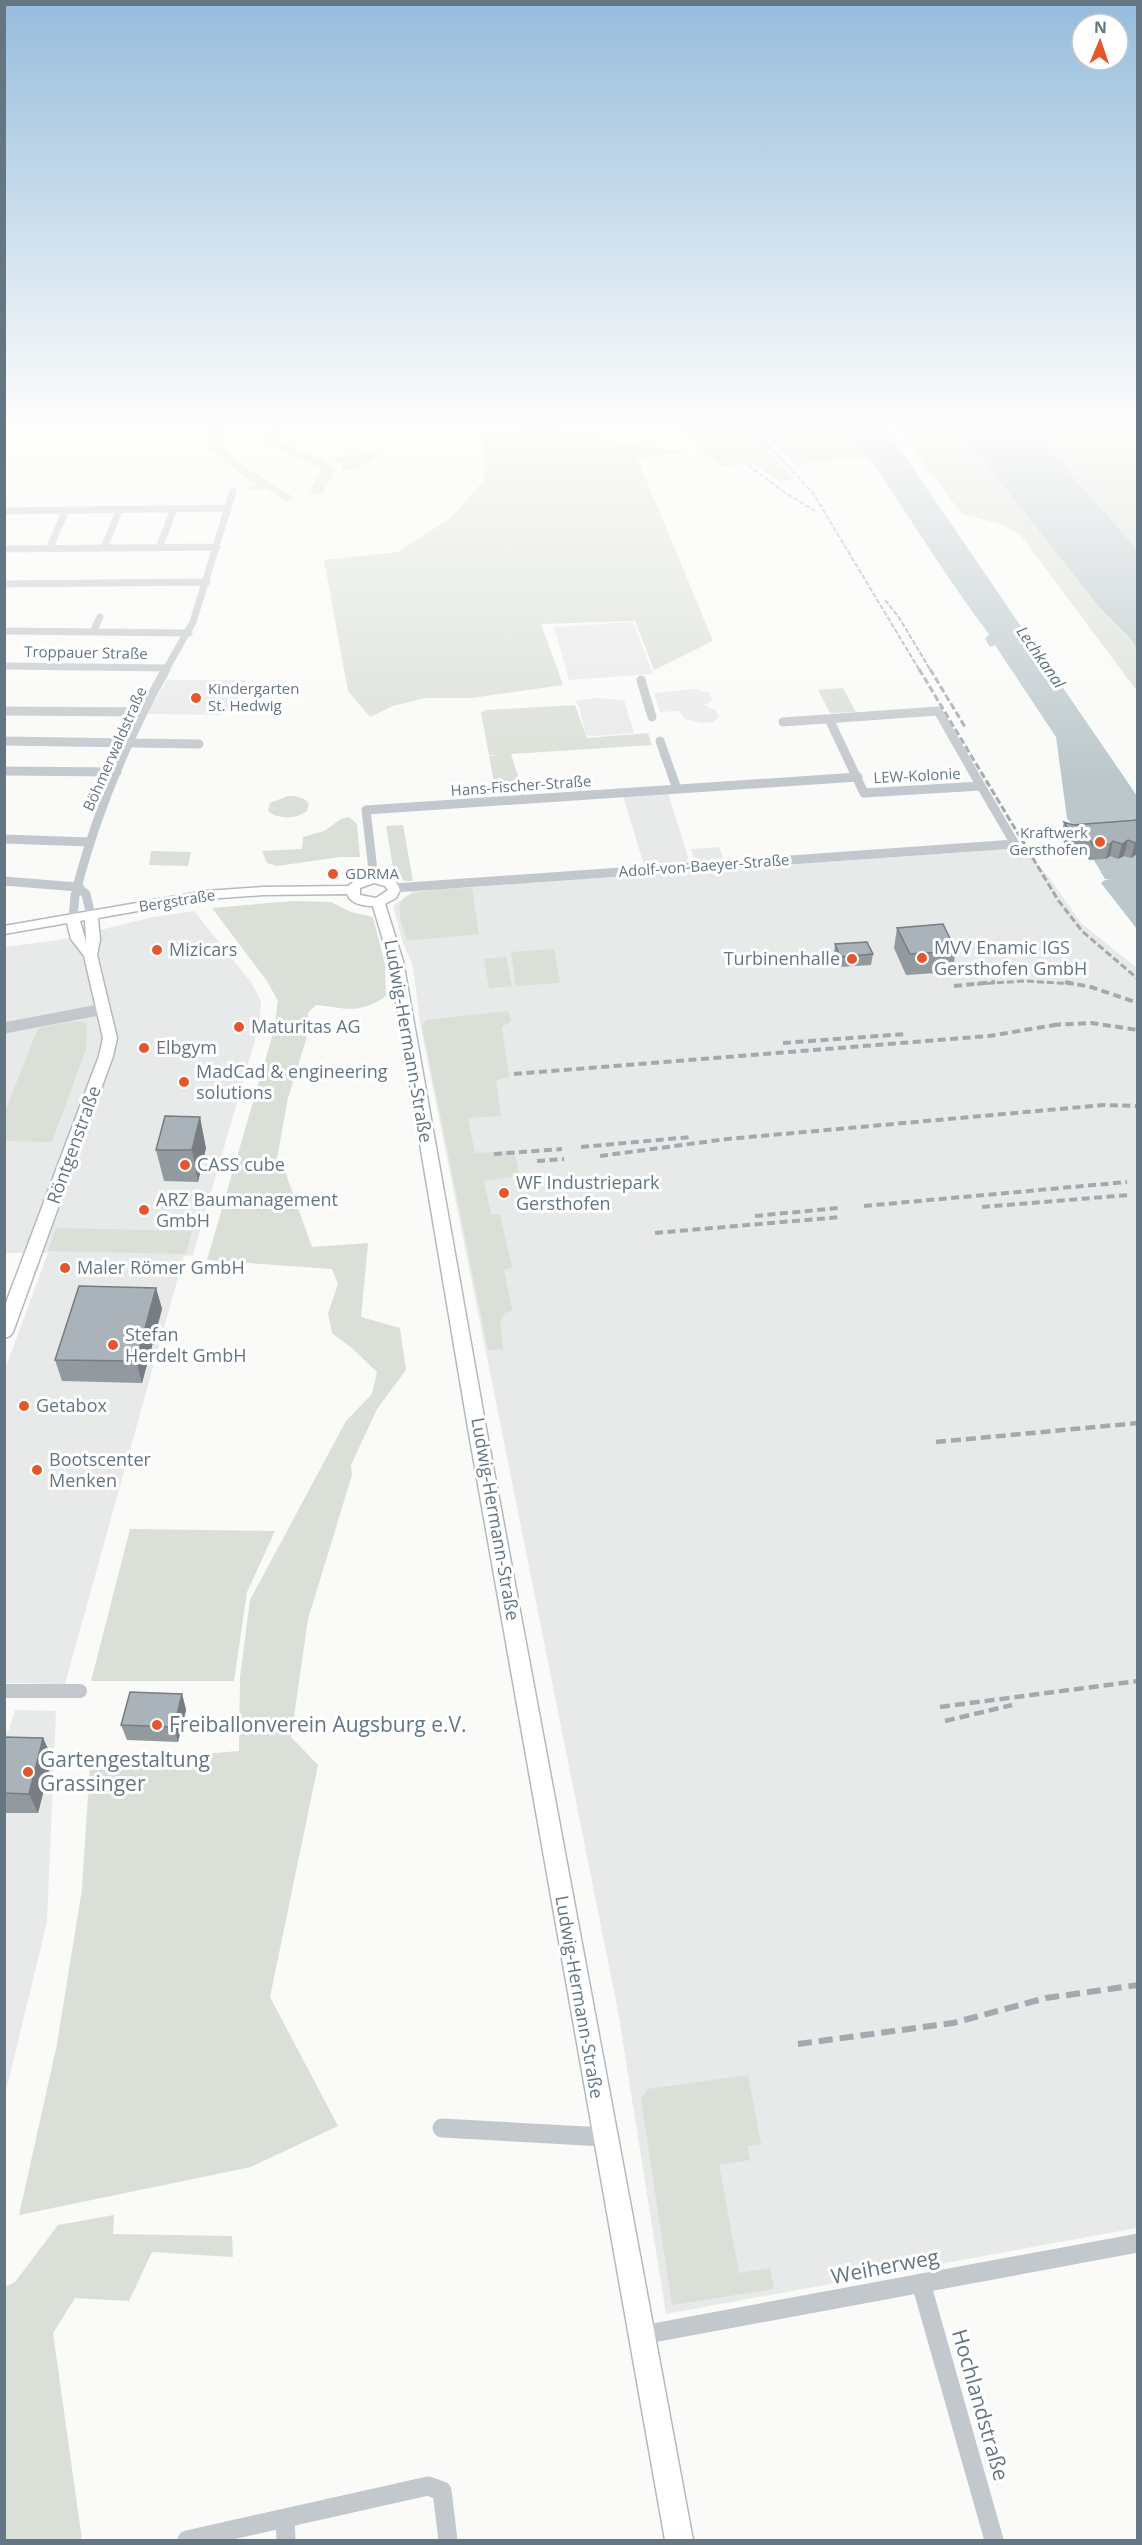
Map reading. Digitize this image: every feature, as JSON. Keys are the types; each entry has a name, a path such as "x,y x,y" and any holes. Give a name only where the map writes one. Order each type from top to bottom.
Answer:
{"street":[{"path":"49,549 51,544"},
{"path":"104,548 106,544"},
{"path":"159,548 161,544"},
{"name":"Böhmerwaldstraße","path":"73,920 75,895 79,887 89,842 142,712 189,633 218,544"},
{"path":"4,549 217,547"},
{"path":"4,584 207,582"},
{"path":"93,632 100,617"},
{"path":"4,631 189,633"},
{"name":"Troppauer Straße","path":"4,666 167,668"},
{"path":"641,680 652,717"},
{"path":"4,711 142,712"},
{"name":"LEW-Kolonie","path":"783,722 938,711 1014,844"},
{"name":"LEW-Kolonie","path":"829,718 864,793 981,786"},
{"path":"4,741 199,744"},
{"path":"660,741 677,789"},
{"path":"4,771 117,772"},
{"name":"Hans-Fischer-Straße","path":"374,879 366,810 858,777"},
{"path":"4,839 89,842"},
{"name":"Adolf-von-Baeyer-Straße","path":"374,879 384,880 394,888 1014,844"},
{"path":"374,879 358,883 352,890 354,897 358,900 378,902 390,897 394,888"},
{"path":"4,881 79,887 86,894 91,916"},
{"name":"Bergstraße","path":"4,930 73,920 166,901 225,893 352,890"},
{"name":"Ludwig-Hermann-Straße","path":"378,902 396,961 413,1067 545,1796 603,2138 642,2335 679,2541"},
{"name":"Röntgenstraße","path":"4,1332 106,1056 110,1038 90,955 93,940 91,916"},
{"name":"Röntgenstraße","path":"73,920 79,944 90,955"},
{"path":"4,1028 104,1009"},
{"path":"4,1690 80,1692"},
{"path":"442,2128 603,2138"},
{"name":"Weiherweg","path":"642,2335 1137,2243"},
{"name":"Hochlandstraße","path":"921,2283 994,2541"},
{"path":"187,2541 428,2486 442,2491 448,2541"},
{"path":"285,2518 286,2541"}],"shaded area":[{"path":"411,544 673,544 713,641 654,670 635,621 541,624 563,685 471,698 425,698 393,706 370,717 348,691 324,560 398,552"},
{"path":"1027,544 1049,544 1100,608 1130,638 1137,649 1137,691"},
{"path":"633,622 653,674 569,680 554,627"},
{"name":"Kindergarten St. Hedwig","path":"167,680 246,680 241,695 222,715 147,714"},
{"path":"843,688 856,712 830,713 818,690"},
{"path":"694,689 710,693 712,701 704,705 717,711 719,717 713,722 702,723 685,719 679,711 660,712 654,693"},
{"path":"596,698 624,700 634,733 586,735 579,707 575,701"},
{"path":"575,705 587,738 648,733 652,745 511,754 524,795 495,787 489,756 499,755 489,755 481,713 485,710"},
{"path":"668,793 688,857 687,862 644,865 623,796"},
{"path":"288,796 305,800 309,804 307,811 298,816 288,817 277,816 268,811 270,803"},
{"path":"349,817 357,824 360,857 340,857 277,866 267,863 262,851 302,849 303,837 324,831 341,819"},
{"path":"403,825 413,881 405,881 394,873 386,826"},
{"path":"719,847 724,860 695,862 691,849"},
{"path":"1023,848 1048,876 1081,923 1137,968 1137,2228 666,2314 618,2011 420,1023 413,967 402,940 393,906 413,891"},
{"path":"151,851 191,852 188,866 149,865"},
{"path":"472,888 479,934 406,939 400,913 403,899 432,890"},
{"path":"293,901 331,902 351,912 373,917 385,965 386,996 360,1008 316,1005 308,1013 306,1040 288,1098 277,1158 283,1166 312,1247 368,1243 361,1317 400,1328 406,1370 377,1409 351,1465 352,1475 308,1619 291,1737 318,1765 270,1997 338,2126 251,2167 19,2215 57,2044 82,1889 90,1763 239,1751 240,1677 250,1600 346,1421 372,1394 377,1372 332,1333 328,1313 338,1284 332,1269 207,1260 274,1030 278,1001 267,981 212,908"},
{"path":"194,911 251,982 261,1001 259,1026 193,1255 184,1256 65,1684 5,1683 5,1369 48,1253 5,1253 5,947 59,940 153,917"},
{"path":"554,949 560,983 516,986 511,952"},
{"path":"506,957 512,986 489,988 484,959"},
{"path":"508,1011 511,1021 502,1027 509,1077 496,1080 501,1116 468,1118 475,1153 514,1151 519,1173 518,1176 484,1181 491,1214 500,1215 512,1267 504,1270 512,1310 505,1313 500,1321 503,1349 488,1350 422,1026 426,1020"},
{"path":"77,1021 87,1023 86,1049 52,1142 5,1141 5,1112 38,1028"},
{"path":"56,1228 192,1231 186,1254 48,1251"},
{"path":"130,1529 275,1531 247,1592 234,1681 91,1681"},
{"path":"15,1710 56,1711 47,1922 5,2095 5,1732 9,1731"},
{"path":"748,2075 761,2144 747,2146 750,2160 719,2165 739,2273 770,2268 774,2289 672,2305 641,2099 648,2089"},
{"path":"114,2215 113,2234 232,2236 233,2257 152,2252 129,2301 75,2298 53,2333 82,2540 5,2540 5,2287 15,2282 58,2225"}],"water":[{"name":"Lechkanal","path":"926,544 965,544 1137,796 1137,826 1129,816 1136,827 1076,831 1067,818 1056,737 995,645 990,647 985,639 989,634"},
{"path":"1049,544 1132,544 1137,549 1137,649 1130,638 1100,608"},
{"path":"1137,852 1137,929 1101,883 1111,879 1105,879 1091,855 1105,860 1104,854"}],"building":[{"path":"1137,820 1137,841 1135,843 1128,840 1122,844 1113,841 1110,844 1093,845 1085,831 1070,832 1064,822 1073,825"},
{"path":"943,924 956,951 910,954 897,928"},
{"path":"867,942 873,954 840,957 835,944"},
{"path":"165,1116 200,1117 192,1150 156,1150"},
{"path":"79,1286 156,1288 136,1361 55,1360"},
{"path":"130,1692 182,1694 174,1727 121,1725"},
{"path":"4,1737 43,1738 29,1794 4,1793"}],"railway":[{"path":"844,544 920,671"},
{"path":"885,600 898,616 931,671"},
{"path":"919,669 1058,900 1082,931 1138,979"},
{"path":"930,669 965,727"},
{"path":"977,984 1025,981 1075,984"},
{"path":"954,986 995,982"},
{"path":"1065,982 1091,987 1138,1003"},
{"path":"1056,1025 1091,1023 1138,1030"},
{"path":"1056,1025 1061,1024"},
{"path":"514,1074 989,1036 1056,1025"},
{"path":"783,1043 906,1034"},
{"path":"600,1156 727,1139 1104,1105 1138,1106"},
{"path":"581,1147 691,1137"},
{"path":"494,1154 562,1149"},
{"path":"537,1161 564,1159"},
{"path":"864,1206 1127,1182"},
{"path":"982,1207 1129,1195"},
{"path":"755,1216 838,1208"},
{"path":"655,1233 841,1217"},
{"path":"936,1442 1138,1423"},
{"path":"940,1707 1138,1681"},
{"path":"945,1721 1012,1705"},
{"path":"798,2044 953,2023 1046,1998 1138,1985"}],"place":[{"name":"Kindergarten St. Hedwig","path":"196,698"},
{"name":"Kraftwerk Gersthofen","path":"1100,842"},
{"name":"GDRMA","path":"333,874"},
{"name":"Mizicars","path":"157,950"},
{"name":"MVV Enamic IGS Gersthofen GmbH","path":"922,958"},
{"name":"Turbinenhalle","path":"852,959"},
{"name":"Maturitas AG","path":"239,1027"},
{"name":"Elbgym","path":"144,1048"},
{"name":"MadCad & engineering solutions","path":"184,1082"},
{"name":"CASS cube","path":"185,1165"},
{"name":"WF Industriepark Gersthofen","path":"504,1193"},
{"name":"ARZ Baumanagement GmbH","path":"144,1210"},
{"name":"Maler Römer GmbH","path":"65,1268"},
{"name":"Stefan Herdelt GmbH","path":"113,1345"},
{"name":"Getabox","path":"24,1406"},
{"name":"Bootscenter Menken","path":"37,1470"},
{"name":"Freiballonverein Augsburg e.V.","path":"157,1725"},
{"name":"Gartengestaltung Grassinger","path":"28,1772"}]}
